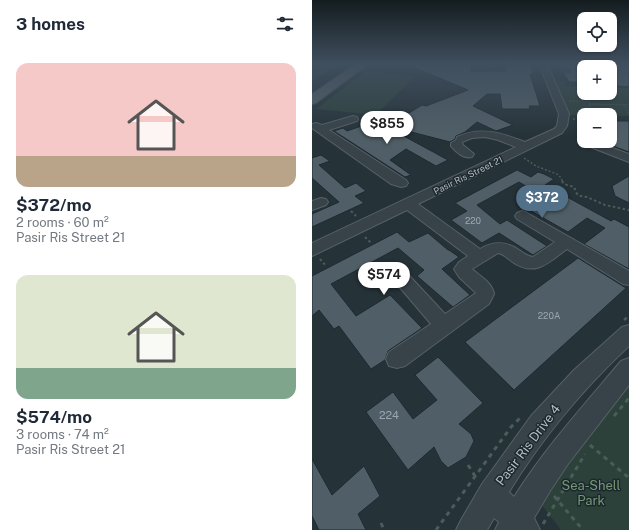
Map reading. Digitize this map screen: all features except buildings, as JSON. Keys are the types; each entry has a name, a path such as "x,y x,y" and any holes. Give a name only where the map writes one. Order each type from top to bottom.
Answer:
{"main road":[{"path":"312,100 328,89"}],"street":[{"path":"553,89 564,114 562,126 558,131 577,138"},
{"path":"353,119 318,128 396,182 401,183"},
{"name":"Pasir Ris Street 21","path":"316,254 409,204 523,151 558,131"},
{"path":"468,154 459,149 457,146 459,141 475,134 504,138 523,151"},
{"path":"603,148 629,158"},
{"path":"409,204 480,257"},
{"path":"522,216 629,279"},
{"path":"397,359 482,299 485,294 484,289 465,273 463,270 465,266 499,247 503,248 524,262 530,264 536,263 566,242"},
{"path":"397,273 444,326"},
{"name":"Pasir Ris Drive 4","path":"471,530 484,485 608,351 629,333"},
{"path":"484,485 522,527 540,481 629,368"}],"path":[{"path":"558,101 588,101 590,104 629,105"},
{"path":"589,108 590,104"},
{"path":"624,104 629,114"},
{"path":"523,151 536,166 559,175 564,184 574,187 577,194 580,196 587,197 605,205 629,210"},
{"path":"367,239 371,242"},
{"path":"316,254 326,266"},
{"path":"610,422 629,398"},
{"path":"522,527 557,500 595,440"},
{"path":"590,446 629,478"},
{"path":"468,465 484,485"},
{"path":"540,481 583,530"},
{"path":"381,523 384,530"}],"green space":[{"path":"343,89 402,89 376,115 316,109"},
{"path":"557,89 577,89 577,100 617,100 617,89 629,89 629,116 617,116 617,108 577,108 577,115 564,115"},
{"name":"Sea-Shell Park","path":"629,381 629,530 561,530 538,500"}]}
